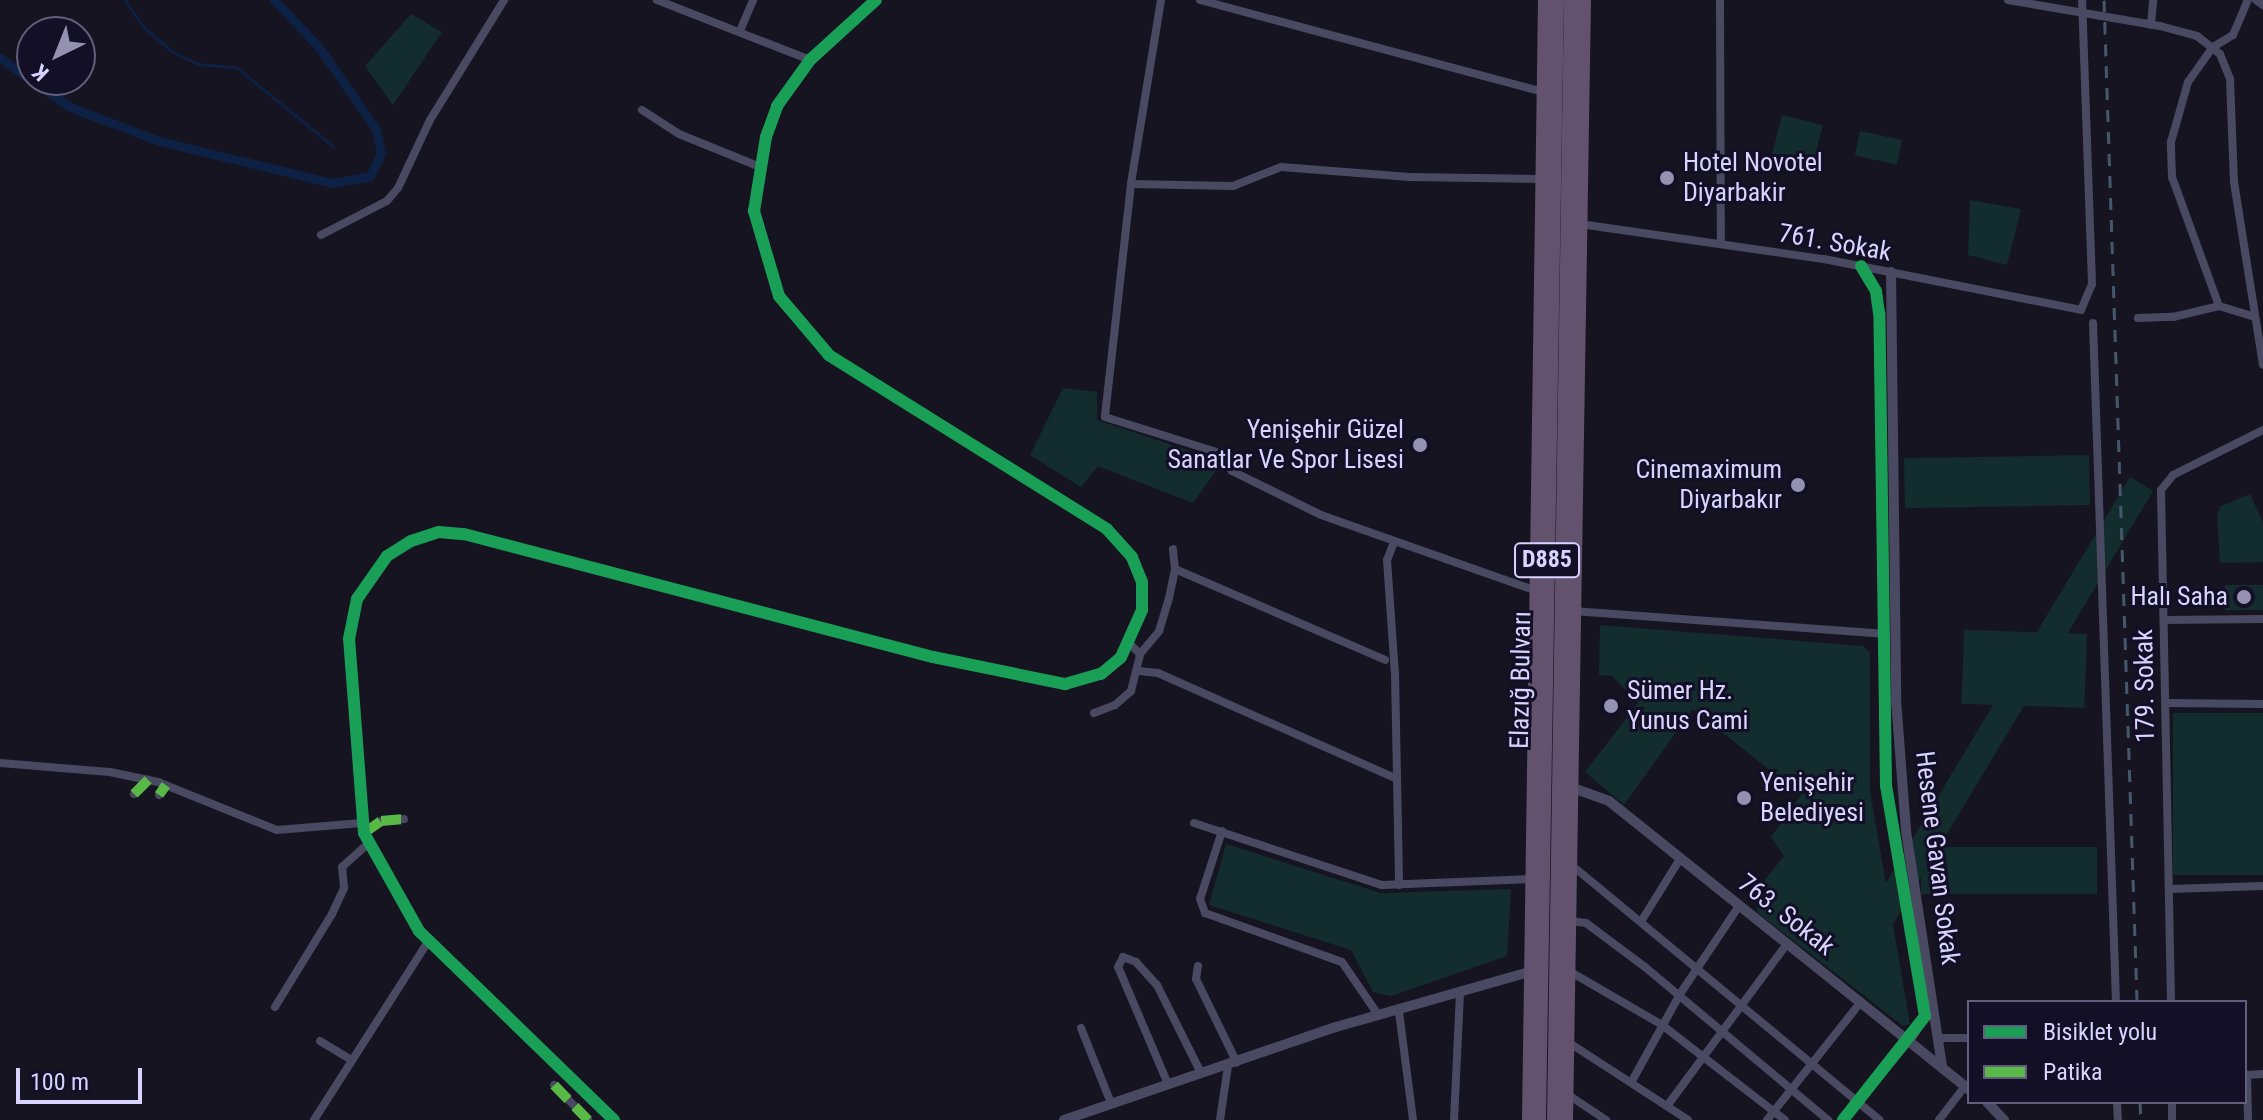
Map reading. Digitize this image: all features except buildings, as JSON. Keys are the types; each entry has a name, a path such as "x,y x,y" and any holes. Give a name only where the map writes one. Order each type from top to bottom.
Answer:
{"highway":[{"path":"1529,1120 1534,590 1545,0"},
{"name":"Elazığ Bulvarı","path":"1539,1120 1557,0"},
{"name":"Elazığ Bulvarı","path":"1554,1120 1571,0"},
{"path":"1566,1120 1584,0"}],"street":[{"path":"321,235 387,201 398,188 430,120 504,0"},
{"path":"657,0 810,60"},
{"path":"740,31 753,0"},
{"path":"614,1120 429,940 409,917 364,833 349,681 349,639 357,599 387,556 439,532 619,572 933,657 1065,684 1101,674 1129,643 1142,610 1142,582 1132,557 1107,529 829,355 779,296 754,211 758,166 777,106 810,60 876,0"},
{"path":"1161,0 1131,184 1105,417 1217,452 1232,471 1321,515 1534,590"},
{"path":"1200,0 1543,92"},
{"path":"1720,0 1721,244"},
{"path":"2008,0 2197,36 2217,51 2232,99 2234,182 2252,316 2259,326 2263,365"},
{"path":"2082,0 2083,13"},
{"path":"2151,25 2153,0"},
{"path":"2219,306 2172,177 2172,154 2188,82 2233,35 2248,0"},
{"path":"2256,0 2263,5"},
{"name":"761. Sokak","path":"1580,224 1861,266 2081,310 2092,284 2083,13"},
{"path":"642,110 679,134 758,166"},
{"path":"1131,184 1233,186 1281,167 1410,177 1542,179"},
{"path":"1843,1120 1909,1041 1925,1016 1886,786 1880,633 1879,313 1876,291 1861,266"},
{"name":"Hesene Gavan Sokak","path":"1891,272 1895,634 1906,831 1942,1065"},
{"path":"2138,318 2173,317 2219,306 2252,316"},
{"path":"2093,323 2116,1000"},
{"name":"179. Sokak","path":"2171,1000 2161,490 2173,475 2263,430"},
{"path":"1394,542 1387,560 1395,673 1393,777 1399,885"},
{"path":"1094,713 1115,705 1131,691 1139,671 1140,654 1159,631 1175,569 1173,549"},
{"path":"1175,569 1385,660"},
{"path":"1573,611 1895,634"},
{"path":"2164,620 2263,619"},
{"path":"1129,643 1140,654"},
{"path":"1139,671 1158,673 1393,777"},
{"path":"2166,703 2263,704"},
{"path":"0,763 110,772 148,780 277,830 362,823"},
{"path":"134,794 148,780"},
{"path":"159,795 166,785"},
{"name":"763. Sokak","path":"1570,787 1609,801 1967,1088"},
{"path":"364,833 381,821 404,819"},
{"path":"1194,823 1382,885 1530,879"},
{"path":"1222,831 1200,899 1205,913 1342,962 1379,1016"},
{"path":"275,1007 332,914 344,888 342,867 369,843"},
{"path":"1642,920 1680,859"},
{"path":"1569,863 1642,920 1880,1120"},
{"path":"2170,889 2263,886"},
{"path":"1632,1081 1680,994 1739,906"},
{"path":"1569,921 1586,923 1680,994 1793,1087 1828,1120"},
{"path":"314,1120 429,940"},
{"path":"1667,1106 1739,1003 1787,944"},
{"path":"1168,1084 1118,967 1123,957 1136,962 1157,985 1201,1073"},
{"path":"1198,966 1196,979 1233,1065 1220,1120"},
{"path":"1568,971 1662,1025 1704,1054 1785,1120"},
{"path":"1064,1120 1379,1016 1529,972"},
{"path":"1454,1120 1460,991"},
{"path":"1767,1120 1861,1002"},
{"path":"1399,1012 1413,1120"},
{"path":"1081,1028 1111,1103"},
{"path":"1940,1038 1967,1038"},
{"path":"320,1041 352,1060"},
{"path":"1567,1042 1632,1081 1688,1120"},
{"path":"554,1085 588,1120"},
{"path":"1939,1120 1967,1088"},
{"path":"1567,1094 1606,1120"},
{"path":"2247,1098 2248,1120"},
{"path":"1989,1104 2004,1120"}],"green space":[{"path":"411,14 442,32 393,105 365,66"},
{"path":"1782,115 1823,125 1812,167 1772,157"},
{"path":"1860,131 1902,140 1897,164 1855,155"},
{"path":"1970,200 2021,209 2007,265 1968,255"},
{"path":"1063,388 1097,392 1097,420 1208,457 1216,471 1193,503 1098,466 1081,487 1030,455"},
{"path":"2089,455 2090,505 1905,508 1904,458"},
{"path":"2130,477 2153,491 1883,941 1860,927"},
{"path":"2250,494 2263,522 2263,562 2220,563 2217,515 2221,506"},
{"name":"Halı Saha","path":"2225,585 2263,585 2263,610 2225,610"},
{"path":"1600,625 1863,646 1870,653 1870,791 1910,1024 1903,1026 1757,912 1760,886 1784,856 1771,837 1801,795 1693,709 1624,805 1585,772 1638,703 1612,676 1599,675"},
{"path":"1964,630 2087,634 2084,708 1961,704"},
{"path":"2173,713 2263,713 2263,875 2173,875"},
{"path":"1226,844 1381,893 1511,889 1507,956 1391,996 1373,992 1351,950 1209,905"},
{"path":"1921,847 2097,847 2097,894 1921,894"}],"waterway":[{"path":"125,0 143,27 173,52 198,64 236,67 333,146"},
{"path":"0,58 70,107 159,141 332,183 370,176 381,153 376,129 318,46 274,0"}],"railway":[{"path":"2104,0 2137,1000"},
{"path":"2140,1104 2141,1120"}],"marked path":[{"path":"134,794 148,780"},
{"path":"159,795 166,785"},
{"path":"364,833 381,821 404,819"},
{"path":"554,1085 588,1120"}],"cycle path":[{"path":"614,1120 419,931 364,833 349,639 357,599 387,556 411,541 439,532 464,534 933,657 1065,684 1101,674 1121,657 1142,610 1142,582 1132,557 1107,529 829,355 779,296 754,211 766,137 777,106 810,60 876,0"},
{"path":"1843,1120 1925,1016 1886,786 1879,313 1876,291 1861,266"}],"place":[{"name":"Hotel Novotel Diyarbakir","path":"1667,178"},
{"name":"Yenişehir Güzel Sanatlar Ve Spor Lisesi","path":"1420,445"},
{"name":"Cinemaximum Diyarbakır","path":"1798,485"},
{"name":"Halı Saha","path":"2244,597"},
{"name":"Sümer Hz. Yunus Cami","path":"1611,706"},
{"name":"Yenişehir Belediyesi","path":"1744,798"}]}
